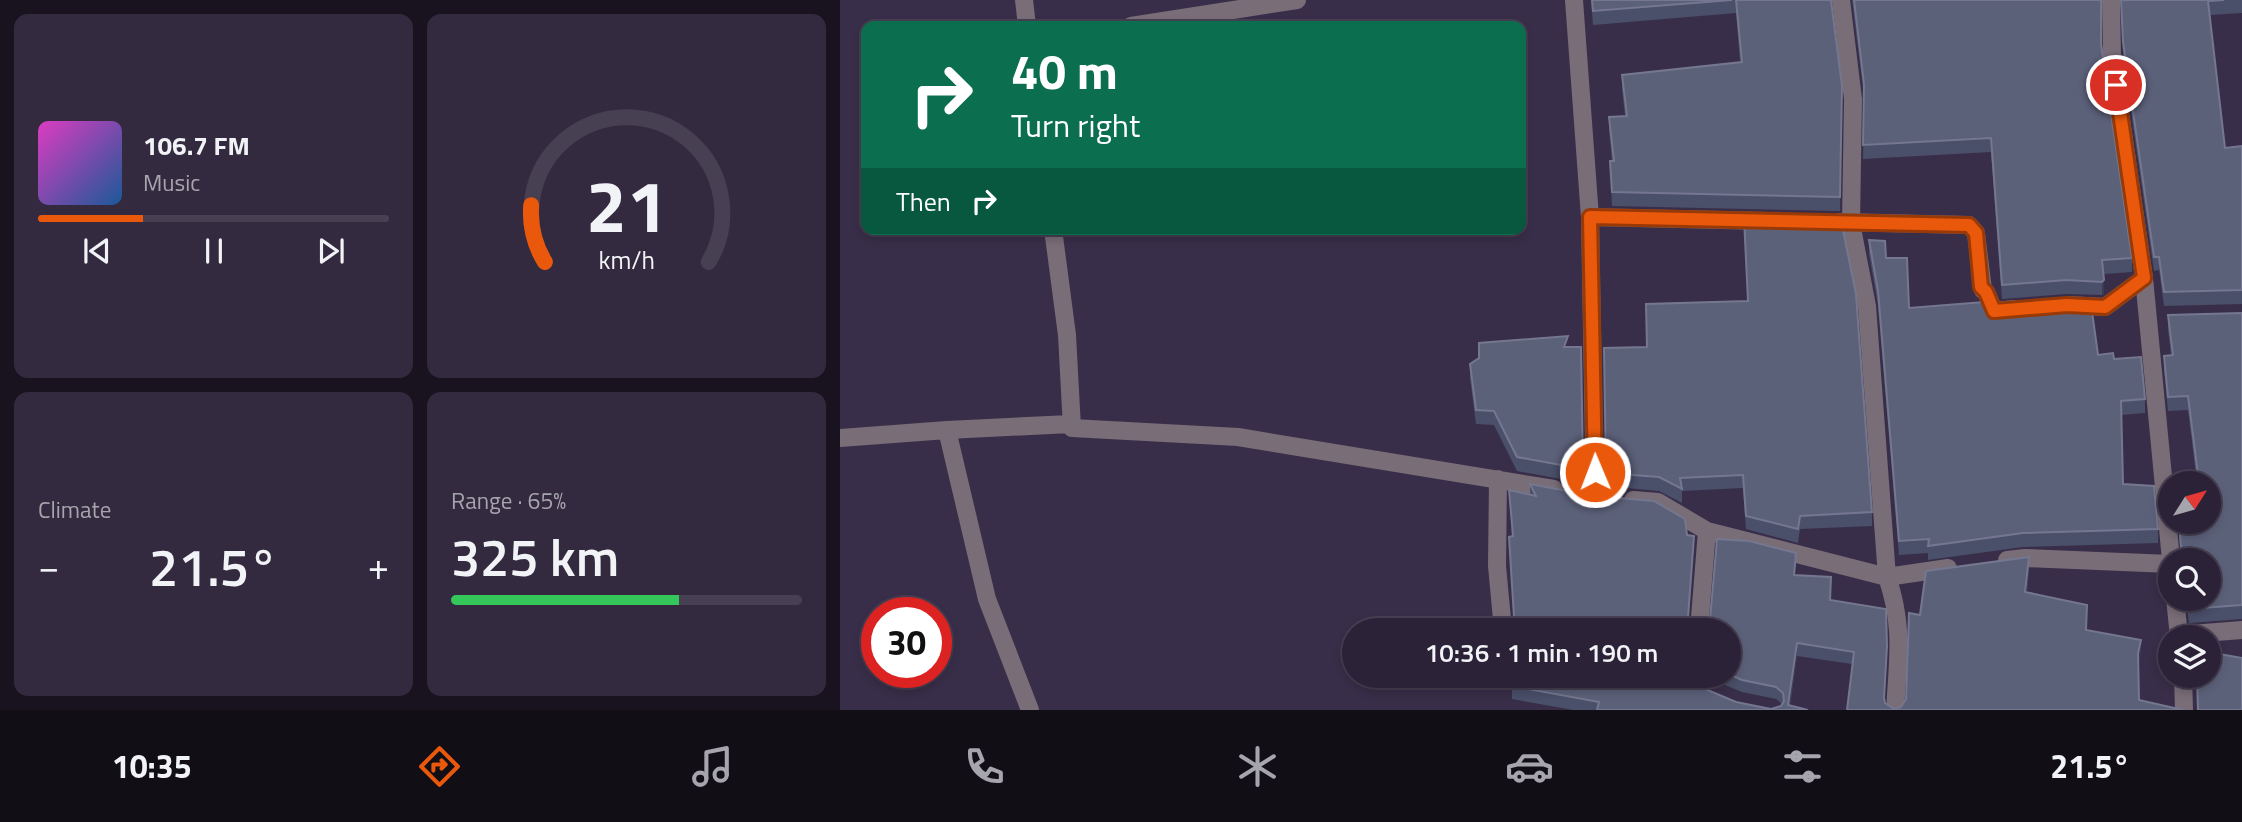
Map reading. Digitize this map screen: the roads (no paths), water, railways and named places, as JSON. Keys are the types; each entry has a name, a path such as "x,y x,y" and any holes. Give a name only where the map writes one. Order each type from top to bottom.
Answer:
{"street":[{"path":"1024,0 1026,21"},
{"path":"1163,21 1297,0"},
{"path":"1574,0 1590,217 1596,497"},
{"path":"1840,0 1853,99 1851,223 1867,306 1887,577 1899,625 1895,710"},
{"path":"2110,0 2112,57 2144,278 2170,548"},
{"path":"1590,217 1783,221"},
{"path":"1824,222 1969,225 1976,233 1981,287 1994,311 2030,308"},
{"path":"1054,235 1067,335 1072,428"},
{"path":"2055,306 2105,307 2144,278"},
{"path":"2147,318 2171,317"},
{"path":"840,438 1070,424 1072,428 1237,437 1498,478 1596,497 1658,502 1707,531 1887,577 2025,558 2158,562"},
{"path":"947,430 987,599 1030,710"},
{"path":"1498,478 1497,566 1502,618"},
{"path":"1700,618 1707,531"},
{"path":"2221,632 2242,630"},
{"path":"2183,688 2184,710"}]}
